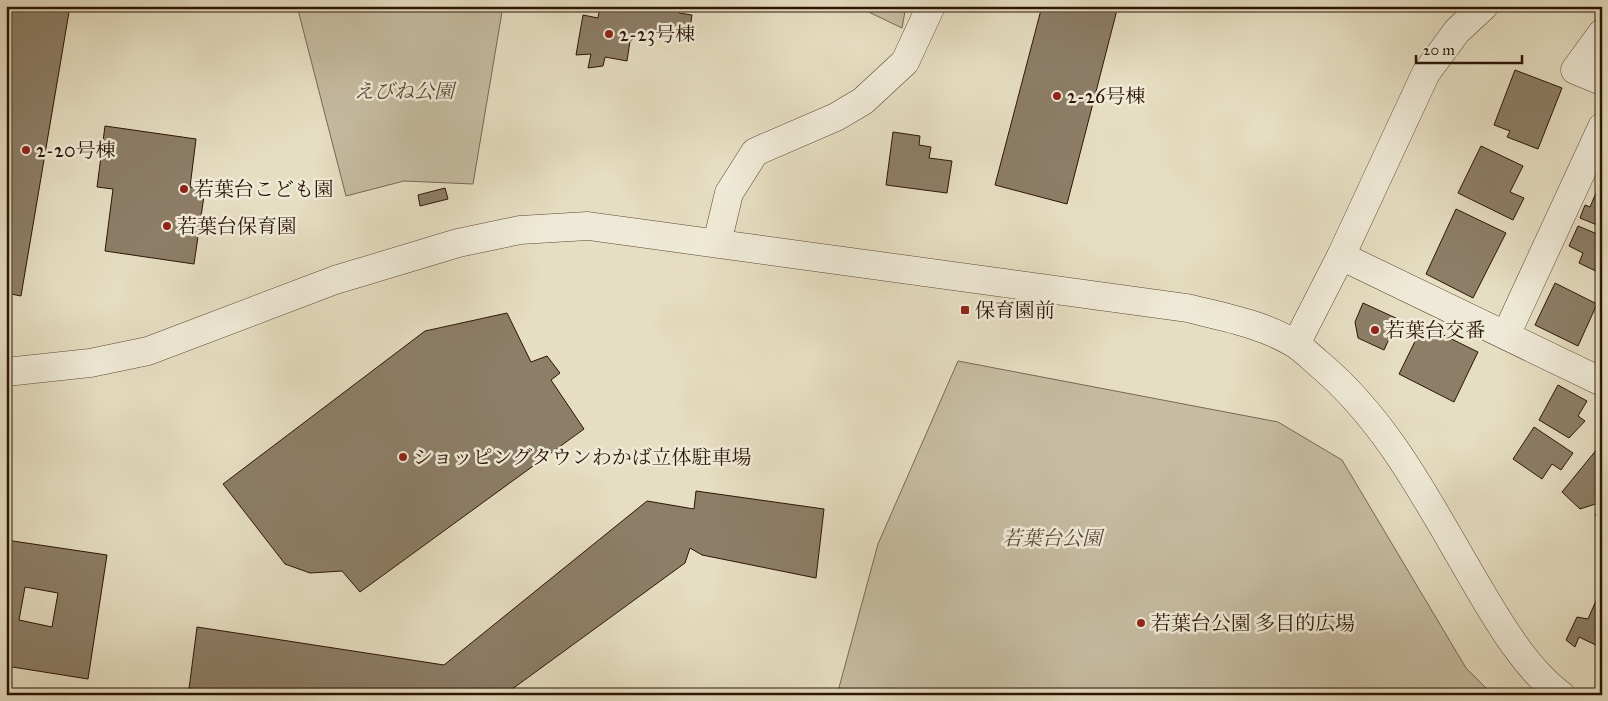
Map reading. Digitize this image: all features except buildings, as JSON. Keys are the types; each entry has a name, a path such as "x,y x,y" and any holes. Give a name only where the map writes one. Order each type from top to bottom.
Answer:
{"street":[{"path":"717,244 730,193 756,152 836,117 862,101 905,62 931,6"},
{"path":"1296,344 1341,256 1426,73 1458,31 1484,6"},
{"path":"1602,33 1575,70 1602,81"},
{"path":"1506,335 1602,127"},
{"path":"6,372 90,362 148,351 335,280 458,244 520,230 588,226 1187,308 1240,321 1279,335 1296,344 1334,376 1364,406 1395,448 1488,604 1521,653 1561,695"},
{"path":"1341,256 1602,382"}],"green space":[{"name":"えびね公園","path":"297,6 503,6 473,184 404,181 346,196"},
{"path":"856,6 906,6 902,28"},
{"name":"若葉台公園","path":"958,361 1278,422 1342,460 1466,668 1493,695 837,695 878,544"}],"place":[{"name":"2-23号棟","path":"609,34"},
{"name":"2-26号棟","path":"1057,96"},
{"name":"2-20号棟","path":"26,150"},
{"name":"若葉台こども園","path":"184,189"},
{"name":"若葉台保育園","path":"167,226"},
{"name":"保育園前","path":"965,310"},
{"name":"若葉台交番","path":"1375,330"},
{"name":"ショッピングタウンわかば立体駐車場","path":"403,457"},
{"name":"若葉台公園 多目的広場","path":"1141,623"}]}
